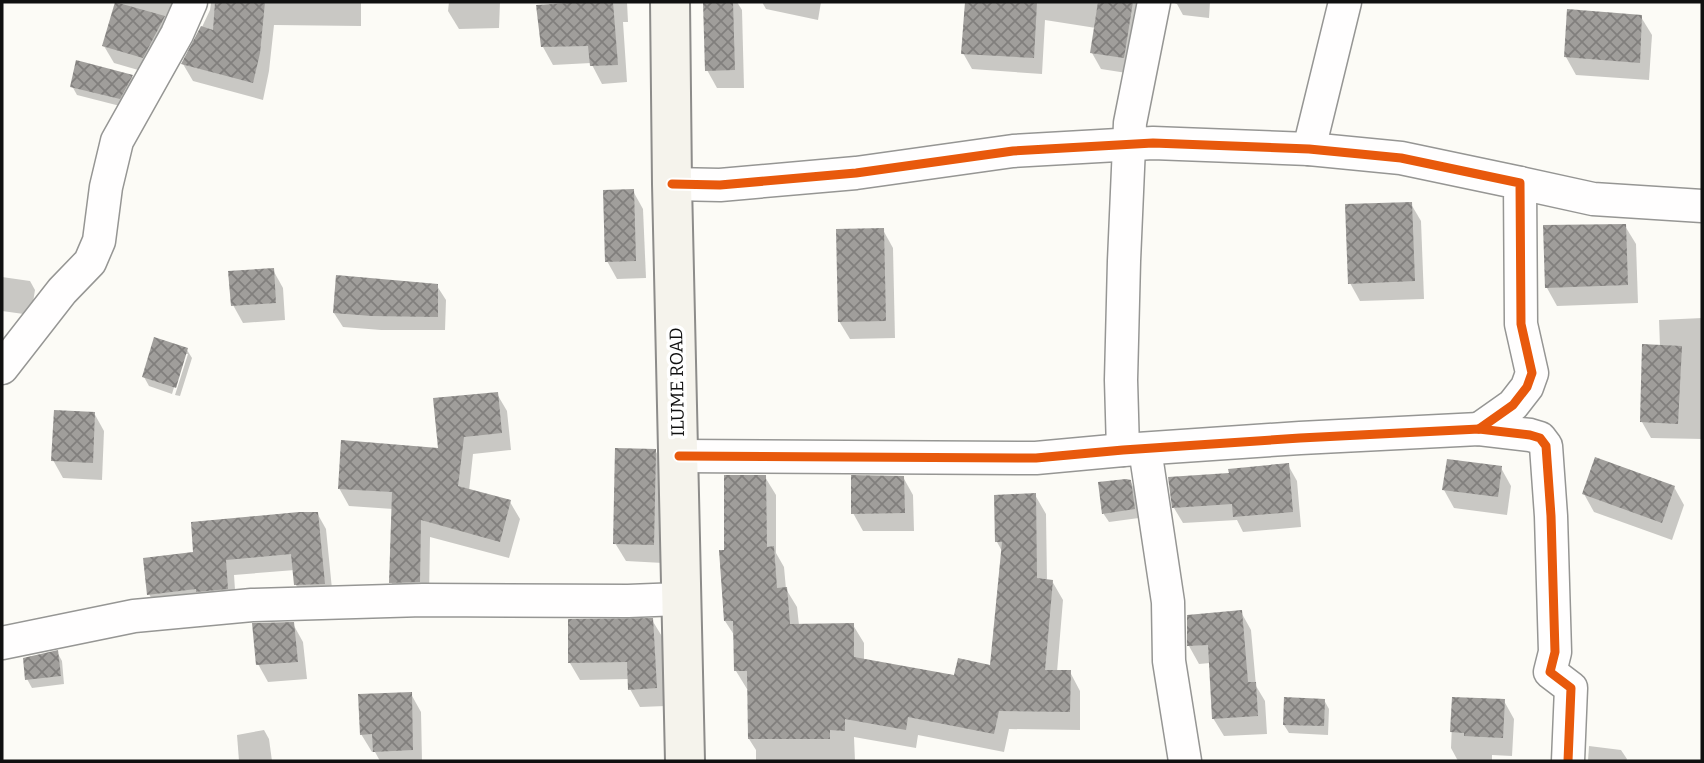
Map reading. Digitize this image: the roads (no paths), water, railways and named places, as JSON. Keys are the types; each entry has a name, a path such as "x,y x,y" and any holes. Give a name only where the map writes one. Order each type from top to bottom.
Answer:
{"street":[{"path":"2,368 62,291 90,262 99,241 106,187 117,141 177,34 191,2"},
{"name":"ILUME ROAD","path":"670,2 685,761"},
{"path":"1154,2 1130,123 1121,380 1168,602 1169,662 1185,761"},
{"path":"1309,149 1345,2"},
{"path":"672,184 720,185 856,173 1013,151 1153,143 1309,149 1401,158 1593,199 1702,206"},
{"path":"1479,429 1513,405 1527,387 1532,373 1521,324 1520,183"},
{"path":"678,456 1036,458 1300,438 1479,429 1540,438 1546,446 1551,516 1555,652 1550,672 1571,688 1568,761"},
{"path":"2,643 134,616 251,606 423,600 680,599"}]}
